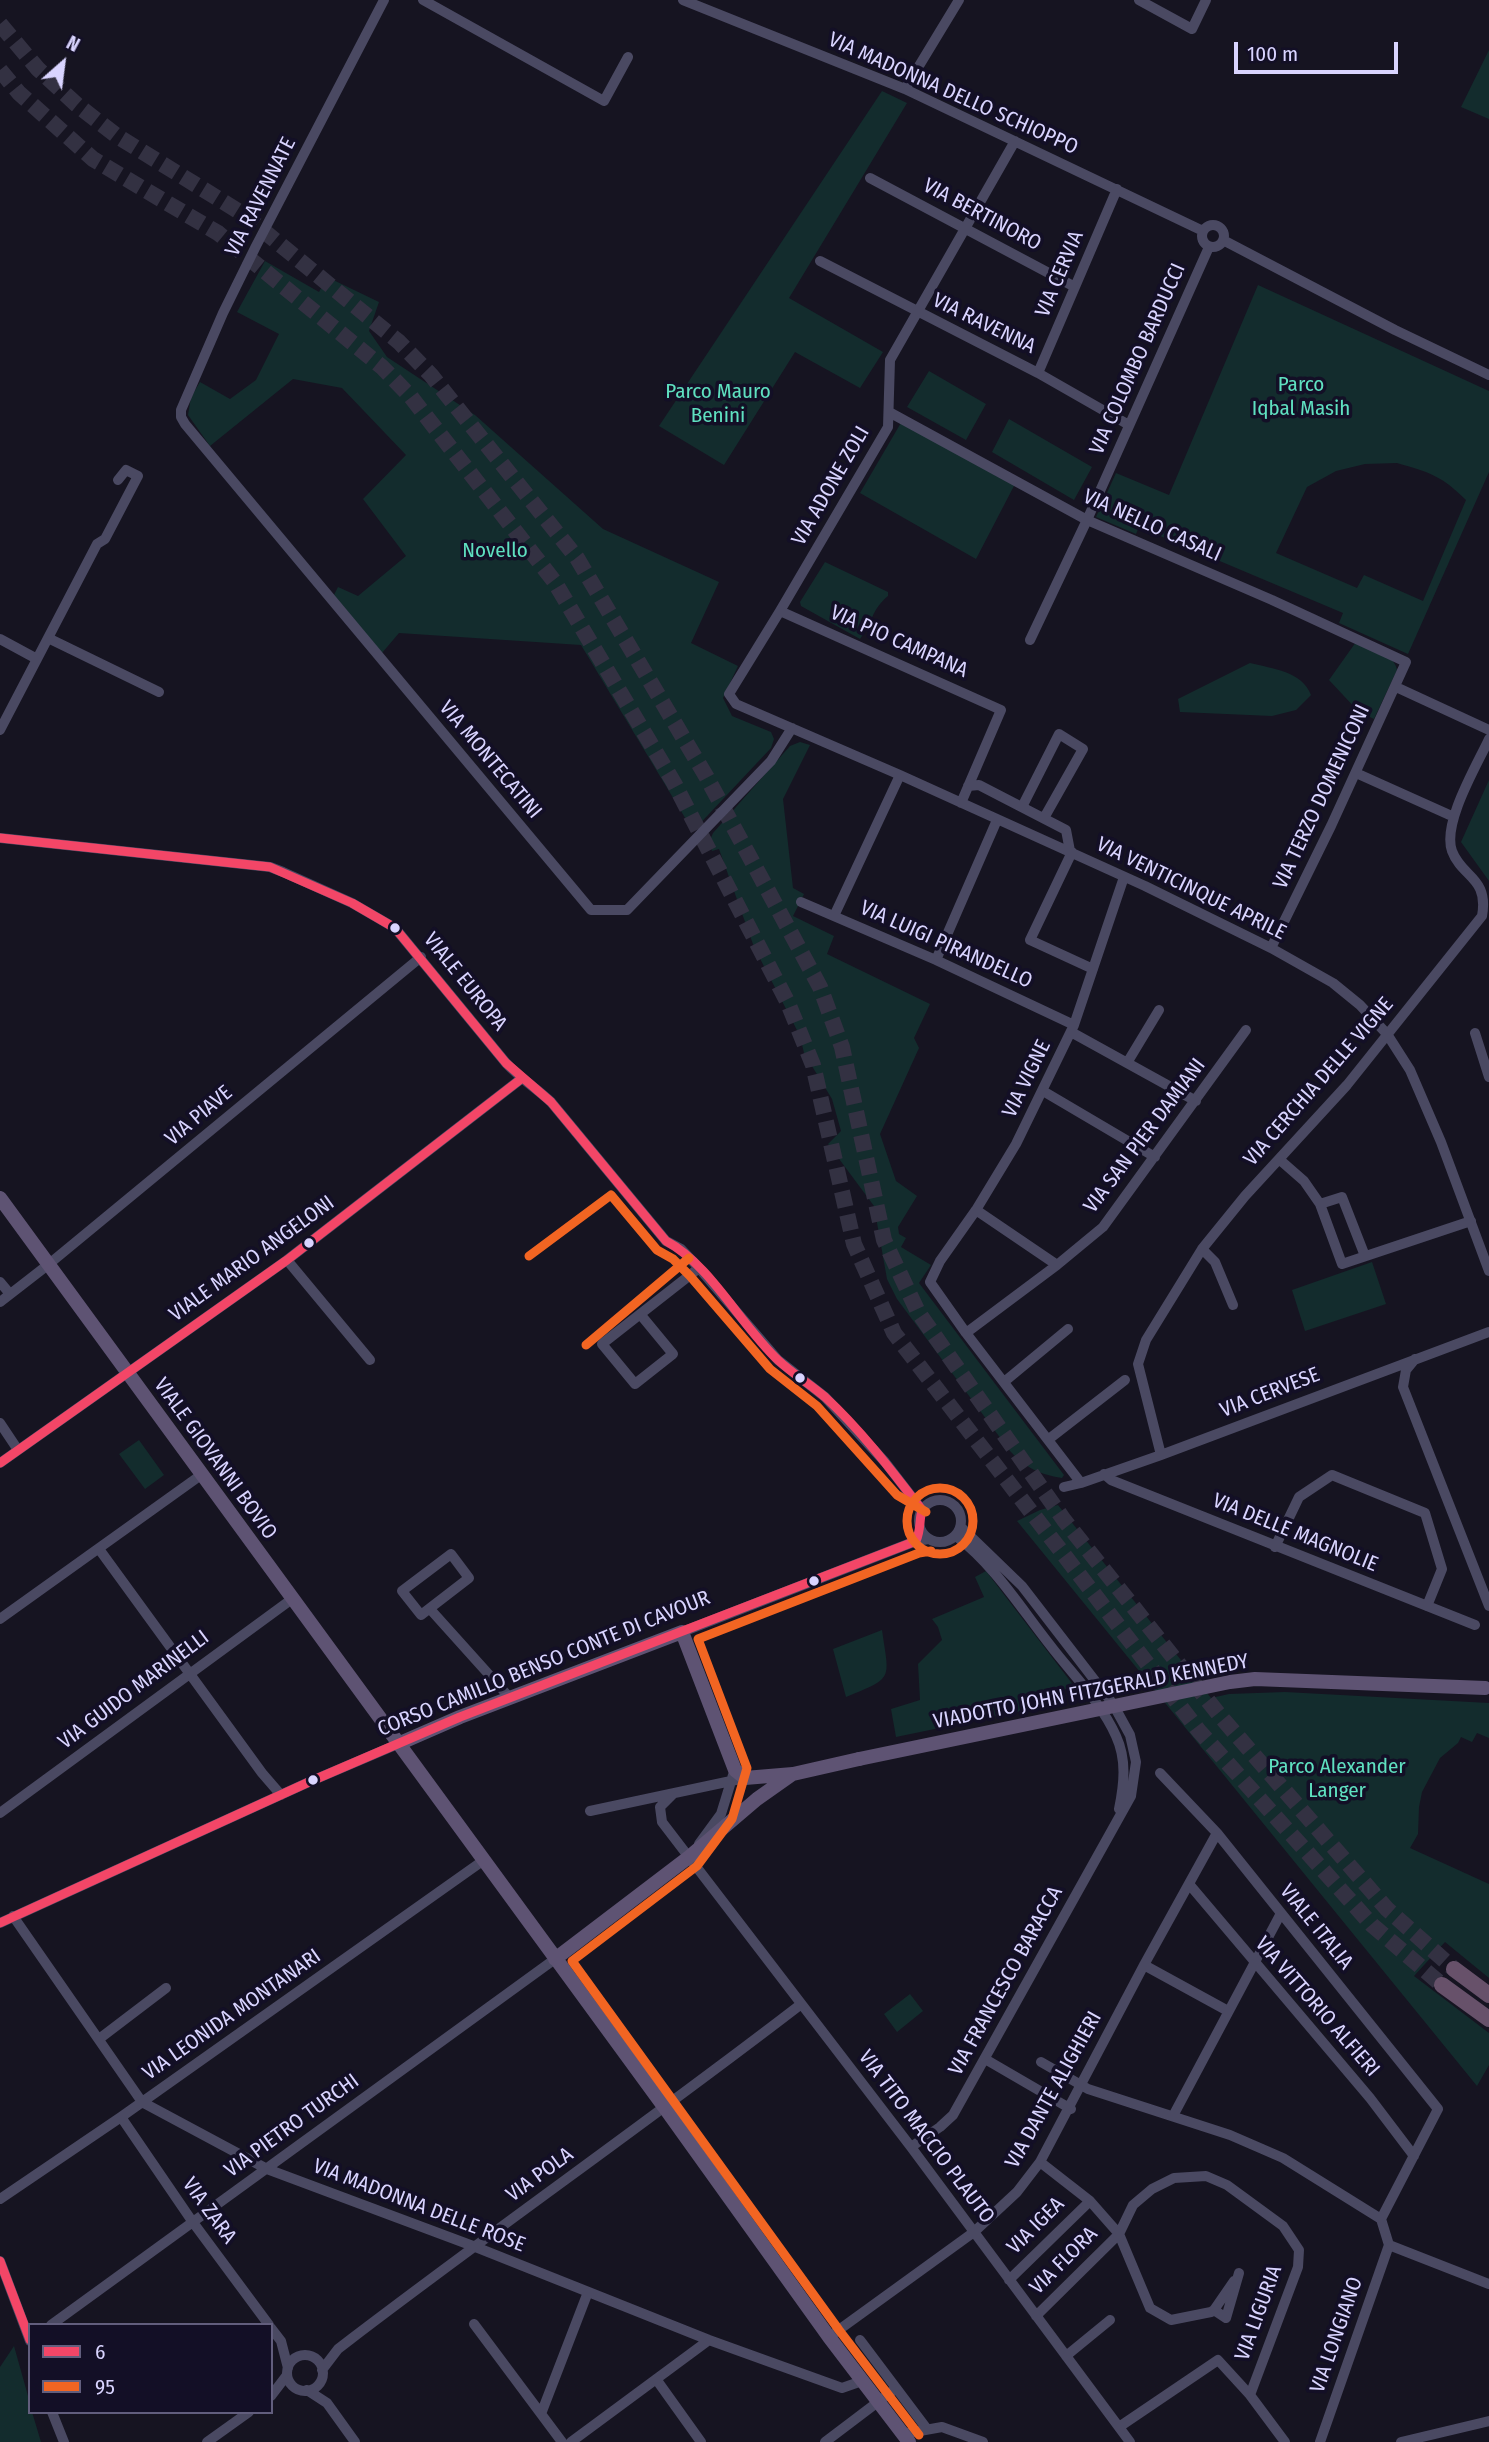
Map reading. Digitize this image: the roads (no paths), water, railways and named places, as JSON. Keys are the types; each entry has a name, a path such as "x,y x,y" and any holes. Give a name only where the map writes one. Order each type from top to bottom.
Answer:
{"highway":[{"path":"1454,1969 1489,1995"},
{"path":"1442,1984 1489,2020"}],"main road":[{"name":"VIALE GIOVANNI BOVIO","path":"0,1198 665,2108 829,2337 906,2438"},
{"name":"CORSO CAMILLO BENSO CONTE DI CAVOUR","path":"398,1744 682,1632"},
{"path":"682,1632 737,1776 793,1774"},
{"name":"VIADOTTO JOHN FITZGERALD KENNEDY","path":"793,1774 1230,1682 1255,1679 1488,1688"},
{"path":"555,1959 689,1857 757,1799 793,1774"}],"street":[{"name":"VIA RAVENNATE","path":"181,416 226,307 384,0"},
{"path":"423,0 604,101 628,57"},
{"name":"VIA MADONNA DELLO SCHIOPPO","path":"683,0 905,89 1203,231"},
{"path":"905,89 959,0"},
{"path":"1139,0 1192,29 1206,0"},
{"name":"VIA ADONE ZOLI","path":"729,694 888,427 890,360 1015,141"},
{"name":"VIA BERTINORO","path":"870,178 1075,287"},
{"name":"VIA CERVIA","path":"1038,373 1117,190"},
{"path":"1208,225 1219,226 1224,231 1223,240 1217,247 1209,247 1202,238 1203,231 1208,225"},
{"path":"1223,240 1395,330 1489,375"},
{"name":"VIA COLOMBO BARDUCCI","path":"1030,640 1087,520 1209,247"},
{"name":"VIA RAVENNA","path":"820,261 1038,373 1129,425"},
{"name":"VIA NELLO CASALI","path":"890,412 1087,520 1272,600 1406,662"},
{"name":"VIA MONTECATINI","path":"181,416 232,481 591,910 627,910 771,761 792,727"},
{"path":"0,730 97,544 105,539 138,476 126,470 118,480"},
{"name":"VIA PIO CAMPANA","path":"780,611 1001,710 968,786"},
{"path":"48,638 159,692"},
{"path":"0,639 37,659"},
{"name":"VIA TERZO DOMENICONI","path":"1271,948 1356,773 1406,662"},
{"path":"1396,687 1489,730"},
{"name":"VIA VENTICINQUE APRILE","path":"729,694 736,704 1071,852 1271,948 1333,983 1360,1004 1387,1034 1410,1070 1489,1271"},
{"path":"1022,807 1059,734 1083,748 1044,818"},
{"name":"VIA CERCHIA DELLE VIGNE","path":"1161,1455 1138,1364 1146,1340 1202,1249 1245,1196 1347,1085 1482,916 1485,902 1482,890 1452,852 1450,838 1454,817 1489,739"},
{"path":"1356,773 1454,817"},
{"path":"834,916 900,775"},
{"path":"961,803 968,786 979,785 1066,830 1071,852 1030,940 1093,969"},
{"path":"936,960 997,820"},
{"name":"VIALE EUROPA","path":"0,838 270,867 352,903 395,928 521,1079 551,1102 666,1241 681,1249 778,1360 825,1397 905,1486"},
{"name":"VIA VIGNE","path":"966,1333 930,1282 940,1261 976,1210 1016,1144 1073,1029 1124,877"},
{"name":"VIA LUIGI PIRANDELLO","path":"801,902 936,960 1073,1029 1196,1101"},
{"name":"VIA PIAVE","path":"0,1302 49,1265 421,957"},
{"path":"1127,1063 1159,1010"},
{"name":"VIA SAN PIER DAMIANI","path":"966,1333 1103,1227 1247,1030"},
{"path":"1475,1033 1489,1077"},
{"name":"VIALE MARIO ANGELONI","path":"0,1463 287,1260 521,1079"},
{"path":"1043,1091 1155,1157"},
{"path":"1280,1160 1304,1181 1320,1204 1342,1264 1471,1221"},
{"path":"1320,1204 1342,1197 1365,1256"},
{"path":"976,1210 1057,1265"},
{"path":"1202,1249 1214,1262 1233,1305"},
{"path":"287,1260 370,1360"},
{"path":"640,1314 673,1354 635,1384 602,1344 640,1314 699,1268"},
{"path":"0,1282 10,1294"},
{"path":"1004,1382 1068,1329"},
{"name":"VIA CERVESE","path":"1064,1487 1161,1455 1489,1332"},
{"path":"966,1333 1081,1483"},
{"path":"1403,1387 1406,1370 1417,1357"},
{"path":"1383,1370 1393,1375 1403,1387 1489,1605"},
{"path":"1049,1439 1125,1380"},
{"path":"0,1423 19,1450"},
{"name":"VIA DELLE MAGNOLIE","path":"1104,1474 1111,1480 1275,1547 1475,1625"},
{"path":"0,1619 201,1475"},
{"path":"1275,1547 1299,1497 1332,1475 1425,1513 1442,1569 1427,1606"},
{"path":"905,1486 932,1501 942,1500 955,1505 961,1515 959,1531 946,1542 922,1537 919,1522 922,1510 932,1501"},
{"path":"905,1486 922,1510"},
{"name":"VIA FRANCESCO BARACCA","path":"911,2147 953,2115 1118,1819 1124,1779 1123,1757 1116,1736 1101,1711 1013,1595 959,1531"},
{"name":"CORSO CAMILLO BENSO CONTE DI CAVOUR","path":"682,1632 922,1537"},
{"path":"99,1549 188,1673 281,1795"},
{"path":"451,1554 469,1578 430,1609 421,1615 402,1591 451,1554"},
{"name":"VIA GUIDO MARINELLI","path":"0,1813 292,1599"},
{"path":"430,1609 510,1698"},
{"name":"CORSO CAMILLO BENSO CONTE DI CAVOUR","path":"0,1923 398,1744"},
{"name":"VIALE ITALIA","path":"1160,1773 1217,1833 1438,2109 1414,2156"},
{"path":"590,1811 673,1794 737,1776"},
{"path":"689,1857 721,1814 737,1776"},
{"name":"VIA TITO MACCIO PLAUTO","path":"673,1794 660,1807 662,1822 911,2147 1130,2442"},
{"name":"VIA DANTE ALIGHIERI","path":"829,2337 974,2232 1017,2192 1040,2162 1083,2086 1144,1965 1217,1833"},
{"name":"VIA LEONIDA MONTANARI","path":"0,2199 121,2117 484,1860"},
{"name":"VIA VITTORIO ALFIERI","path":"1189,1884 1370,2098 1414,2156"},
{"path":"1172,2116 1280,1915"},
{"name":"VIA MADONNA DELLE ROSE","path":"13,1916 142,2102 267,2168 709,2340 842,2388 862,2381"},
{"name":"VIA PIETRO TURCHI","path":"54,2323 555,1959"},
{"path":"1144,1965 1228,2011"},
{"path":"99,2039 166,1988"},
{"name":"VIA POLA","path":"338,2350 473,2246 665,2108 800,2005"},
{"path":"985,2059 1070,2109"},
{"path":"1041,2062 1083,2086 1230,2135 1283,2158 1381,2219 1389,2245 1489,2284"},
{"name":"VIA ZARA","path":"121,2117 191,2221 268,2323"},
{"path":"1381,2219 1414,2156"},
{"path":"1040,2162 1090,2201 1119,2234 1150,2308 1171,2320 1214,2310"},
{"name":"VIA LIGURIA","path":"1119,2234 1133,2205 1152,2189 1174,2178 1206,2176 1227,2185 1283,2226 1299,2250 1298,2267 1250,2395 1285,2442"},
{"name":"VIA IGEA","path":"1009,2280 1090,2201"},
{"name":"VIA FLORA","path":"1036,2316 1119,2234"},
{"name":"VIA LONGIANO","path":"1324,2441 1389,2245"},
{"path":"0,2261 28,2336"},
{"path":"541,2414 588,2292"},
{"path":"1066,2357 1110,2320"},
{"path":"474,2324 562,2442"},
{"name":"VIA ZARA","path":"273,2330 281,2342"},
{"path":"570,2442 709,2340"},
{"path":"860,2340 927,2429"},
{"path":"281,2342 308,2356 321,2376 327,2403 355,2442"},
{"path":"281,2342 289,2381 327,2403"},
{"path":"273,2395 293,2359 338,2350"},
{"path":"273,2395 317,2386 338,2350"},
{"path":"1119,2427 1218,2360 1250,2395"},
{"path":"656,2379 701,2442"},
{"path":"825,2442 895,2389"},
{"path":"53,2414 64,2442"},
{"path":"207,2442 246,2414"},
{"path":"1403,2442 1489,2421"},
{"path":"906,2438 927,2429 942,2427 983,2442"}],"tunnel":[{"path":"0,24 38,69 77,105 117,136 243,214 399,342 431,375 577,558 706,776 820,987 842,1047 884,1240 918,1312 1064,1520 1221,1717 1387,1909 1454,1969"},
{"path":"0,70 19,93 93,159 218,233 382,367 411,397 554,581 674,783 788,1003 813,1065 854,1244 894,1333 1199,1731 1372,1925 1442,1985"}],"park label":[{"name":"Parco Iqbal Masih","path":"1301,397"},
{"name":"Parco Mauro Benini","path":"718,404"},
{"name":"Novello","path":"495,551"},
{"name":"Parco Alexander Langer","path":"1337,1779"}]}
